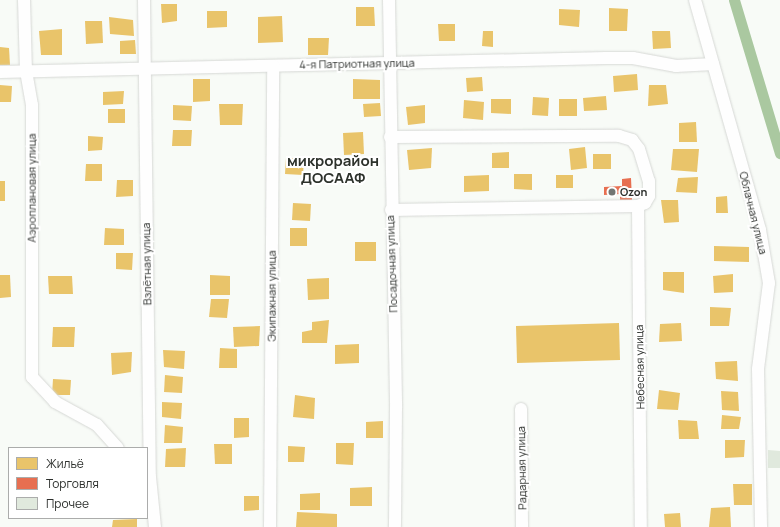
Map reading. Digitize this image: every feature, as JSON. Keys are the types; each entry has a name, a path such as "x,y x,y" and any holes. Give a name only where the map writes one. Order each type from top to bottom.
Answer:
{"street":[{"name":"Аэроплановая улица","path":"24,0 26,72 32,106 32,377 54,402 97,425 117,447"},
{"name":"Взлётная улица","path":"144,0 149,476 155,527"},
{"name":"Посадочная улица","path":"389,0 391,210 396,408 395,527"},
{"name":"Облачная улица","path":"695,0 760,230 769,283 758,369 760,527"},
{"name":"4-я Патриотная улица","path":"0,72 633,58 676,66 713,64"},
{"name":"Экипажная улица","path":"270,527 273,66"},
{"path":"390,137 619,136 632,140 639,149 649,180 649,196 645,203 638,206 391,210"},
{"name":"Небесная улица","path":"638,206 642,527"},
{"name":"Радарная улица","path":"521,409 522,527"}],"building: Жильё":[{"path":"161,4 177,4 177,21 162,23"},
{"path":"356,7 374,7 375,26 356,26"},
{"path":"609,8 628,9 627,31 609,31"},
{"path":"559,9 580,10 579,27 559,25"},
{"path":"207,11 227,11 227,27 207,28"},
{"path":"282,16 283,42 258,43 258,17"},
{"path":"109,17 133,20 134,36 110,34"},
{"path":"85,21 102,21 103,43 86,44"},
{"path":"438,24 455,24 455,41 439,41"},
{"path":"62,29 62,55 41,55 39,31"},
{"path":"483,31 493,31 493,47 482,46"},
{"path":"652,31 670,31 671,48 653,49"},
{"path":"308,38 329,38 328,55 308,55"},
{"path":"135,40 136,54 120,54 120,41"},
{"path":"0,47 9,48 10,65 0,65"},
{"path":"637,74 638,90 614,92 613,76"},
{"path":"482,77 483,91 467,92 466,78"},
{"path":"193,79 210,79 210,101 193,102"},
{"path":"353,79 380,80 380,99 353,99"},
{"path":"0,85 12,86 11,102 0,102"},
{"path":"649,85 666,85 668,104 648,106"},
{"path":"124,91 123,104 103,105 103,92"},
{"path":"606,96 607,110 584,111 583,98"},
{"path":"533,97 549,98 548,116 532,115"},
{"path":"491,99 511,99 511,114 491,113"},
{"path":"559,99 577,99 577,116 559,116"},
{"path":"464,100 484,102 483,120 463,118"},
{"path":"380,103 381,116 364,117 363,104"},
{"path":"219,104 243,104 242,125 220,125"},
{"path":"173,105 192,106 191,121 173,120"},
{"path":"425,105 425,123 408,125 406,107"},
{"path":"108,109 125,109 125,123 108,123"},
{"path":"696,122 697,142 679,142 679,123"},
{"path":"173,130 192,130 191,146 172,146"},
{"path":"363,132 364,154 344,155 343,133"},
{"path":"88,136 103,137 102,150 88,151"},
{"path":"585,147 587,168 571,170 569,149"},
{"path":"432,148 431,168 409,170 407,150"},
{"path":"673,149 699,149 697,172 671,170"},
{"path":"509,152 509,168 492,168 492,153"},
{"path":"593,154 611,154 611,169 593,169"},
{"path":"286,158 304,159 303,175 285,174"},
{"path":"86,164 102,164 102,181 85,181"},
{"path":"514,174 532,174 532,190 514,189"},
{"path":"489,175 489,191 464,192 464,176"},
{"path":"556,175 573,175 573,188 556,188"},
{"path":"698,177 697,193 676,192 678,178"},
{"path":"117,180 133,180 133,196 116,197"},
{"path":"0,181 5,181 5,201 0,201"},
{"path":"727,196 728,213 716,213 716,197"},
{"path":"661,200 678,200 679,222 664,223"},
{"path":"293,203 311,204 310,221 292,220"},
{"path":"105,228 124,229 124,245 104,245"},
{"path":"290,228 307,228 307,246 290,246"},
{"path":"355,242 376,242 376,261 355,261"},
{"path":"714,246 749,247 749,262 714,261"},
{"path":"116,253 133,253 132,270 116,269"},
{"path":"663,272 684,272 684,293 663,290"},
{"path":"733,274 733,292 714,293 713,276"},
{"path":"0,275 10,275 11,297 0,298"},
{"path":"210,275 230,276 230,295 210,295"},
{"path":"48,276 72,276 73,294 49,294"},
{"path":"329,278 329,299 308,300 307,279"},
{"path":"211,299 229,299 227,318 209,317"},
{"path":"710,307 731,308 729,326 710,326"},
{"path":"329,320 327,343 302,343 302,332 312,330 312,322"},
{"path":"619,323 620,360 517,363 516,326"},
{"path":"681,323 682,341 659,342 660,324"},
{"path":"260,326 259,346 234,347 233,327"},
{"path":"53,327 75,327 74,347 52,347"},
{"path":"359,344 359,363 335,364 335,345"},
{"path":"220,348 237,349 237,368 219,368"},
{"path":"163,350 185,351 184,369 164,367"},
{"path":"132,352 131,372 112,375 111,353"},
{"path":"737,361 738,381 716,379 715,362"},
{"path":"165,375 183,377 182,393 164,392"},
{"path":"53,379 71,380 70,395 52,395"},
{"path":"659,390 680,393 678,410 657,409"},
{"path":"721,391 738,392 739,411 722,410"},
{"path":"295,395 315,398 314,419 293,417"},
{"path":"162,402 182,403 181,419 162,417"},
{"path":"722,415 741,417 739,429 721,429"},
{"path":"234,418 249,418 249,437 234,438"},
{"path":"678,420 697,421 699,439 679,439"},
{"path":"383,421 383,438 366,438 366,422"},
{"path":"165,425 183,427 182,443 164,443"},
{"path":"725,440 745,440 744,457 725,458"},
{"path":"336,443 354,443 353,465 336,464"},
{"path":"214,444 232,444 232,464 215,464"},
{"path":"288,446 305,447 304,462 288,462"},
{"path":"186,448 185,467 165,467 166,449"},
{"path":"733,484 752,484 752,505 734,505"},
{"path":"372,487 372,506 350,506 350,488"},
{"path":"320,493 320,510 300,510 300,494"},
{"path":"244,496 259,496 259,510 244,511"},
{"path":"730,507 731,527 709,527 711,508"},
{"path":"297,512 337,514 337,527 296,527"},
{"path":"680,513 681,527 665,527 664,514"},
{"path":"137,519 137,527 112,527 113,520"}],"building: Торговля":[{"path":"631,178 632,200 620,200 620,194 604,195 604,187 622,186 622,179"}],"building: Прочее":[{"path":"768,450 780,451 780,468 768,468"}],"waterway":[{"path":"734,0 780,153"}],"place":[{"name":"Ozon","path":"612,192"}],"district":[{"name":"микрорайон ДОСААФ","path":"333,168"}]}
